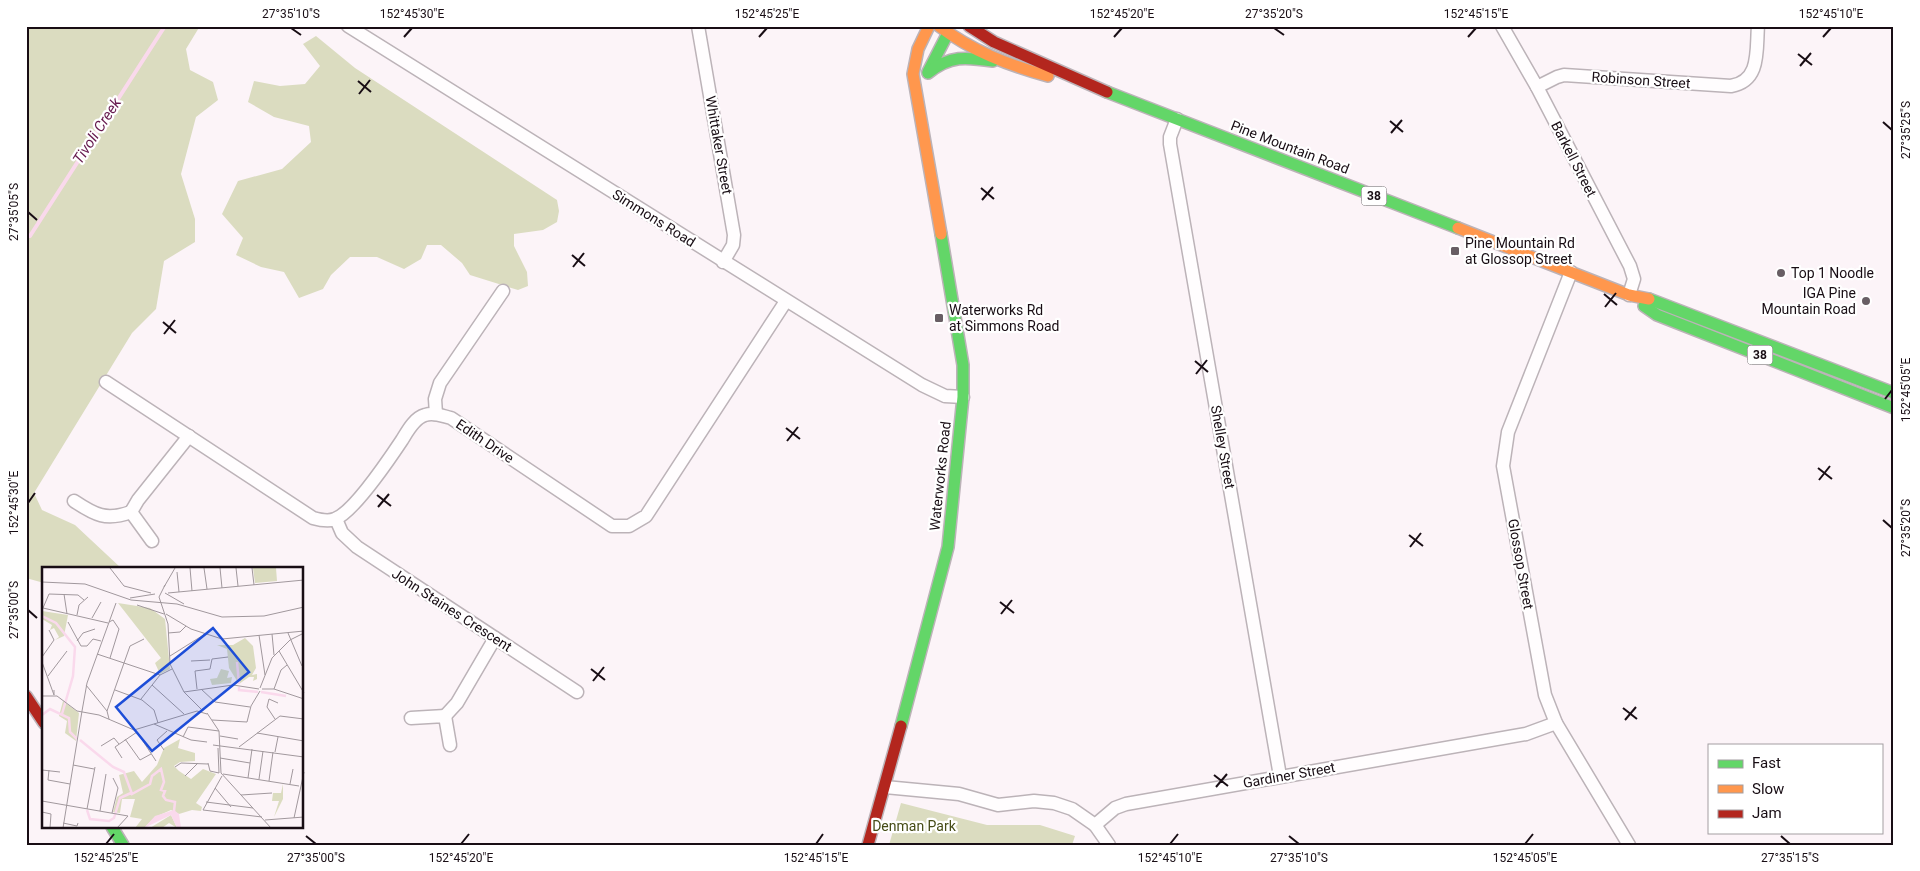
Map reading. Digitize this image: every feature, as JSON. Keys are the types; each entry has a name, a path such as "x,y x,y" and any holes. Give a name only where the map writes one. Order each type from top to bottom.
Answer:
{"main road":[{"name":"Waterworks Road","path":"868,845 948,547 964,397 963,365 913,68 920,43 929,26"},
{"name":"Pine Mountain Road","path":"969,26 994,42 1107,92 1629,295 1656,300 1890,390"},
{"name":"Waterworks Road","path":"918,104 946,28"},
{"name":"Pine Mountain Road","path":"946,28 973,50 1001,62 1107,92"},
{"path":"928,73 940,63 954,58 1001,62"},
{"name":"Pine Mountain Road","path":"1629,295 1657,315 1894,408"},
{"path":"26,696 42,720"},
{"path":"113,828 123,845"}],"street":[{"name":"Simmons Road","path":"348,26 930,390 945,396 964,397"},
{"name":"Whittaker Street","path":"698,26 734,235 734,245 723,262"},
{"name":"Barkell Street","path":"1502,26 1537,87 1630,266 1634,279 1629,295"},
{"name":"Robinson Street","path":"1537,87 1564,75 1739,85 1752,74 1755,65 1758,26"},
{"name":"Shelley Street","path":"1177,119 1170,137 1170,144 1280,776"},
{"name":"Glossop Street","path":"1571,272 1508,432 1503,466 1545,695 1556,723 1629,845"},
{"path":"106,382 313,518 325,521 336,519 347,511 378,475 413,424 423,415 436,414 435,399 440,383 503,291"},
{"name":"Edith Drive","path":"436,414 451,418 612,526 629,526 646,516 786,300"},
{"path":"74,500 91,512 103,517 114,517 132,512 138,500 189,436"},
{"path":"132,512 152,541"},
{"name":"John Staines Crescent","path":"336,519 342,533 357,547 577,692"},
{"path":"411,718 445,716 457,703 495,638"},
{"path":"445,716 450,745"},
{"name":"Gardiner Street","path":"1095,825 1114,808 1126,804 1526,734 1556,723"},
{"path":"885,787 959,794 998,805 1034,801 1054,803 1072,809 1095,825 1109,845"}],"green space":[{"path":"26,26 200,26 186,49 190,70 213,82 218,100 196,117 181,174 195,219 195,242 164,261 156,309 132,333 34,493 42,510 75,525 120,567 42,567 42,582 26,578"},
{"path":"316,36 355,68 557,200 559,211 557,222 543,230 514,234 514,246 527,272 528,286 518,290 470,275 462,263 441,245 427,245 421,259 404,269 377,257 350,257 331,275 323,289 299,298 284,272 261,267 236,255 243,238 222,214 238,181 282,169 311,142 309,126 274,117 248,102 254,81 280,86 305,84 320,66 303,44"},
{"name":"Denman Park","path":"901,803 987,825 1040,825 1075,836 1072,845 889,845"}],"waterway":[{"name":"Tivoli Creek","path":"30,236 165,26"}],"traffic: fast":[{"path":"928,72 948,33"},
{"path":"928,73 951,60 966,58 993,61"},
{"path":"1107,92 1458,228"},
{"path":"901,726 948,547 963,397 963,365 941,234"},
{"path":"1649,299 1894,393"},
{"path":"1644,306 1657,315 1894,408"},
{"path":"113,828 123,845"}],"traffic: slow":[{"path":"929,26 918,49 913,74 941,234"},
{"path":"939,26 977,50 1019,67 1048,76"},
{"path":"1458,228 1629,295 1649,299"}],"traffic: jam":[{"path":"969,26 994,42 1107,92"},
{"path":"26,696 42,720"},
{"path":"868,845 901,726"}],"place":[{"name":"Pine Mountain Rd at Glossop Street","path":"1455,251"},
{"name":"Top 1 Noodle","path":"1781,273"},
{"name":"IGA Pine Mountain Road","path":"1866,301"},
{"name":"Waterworks Rd at Simmons Road","path":"939,318"}]}
